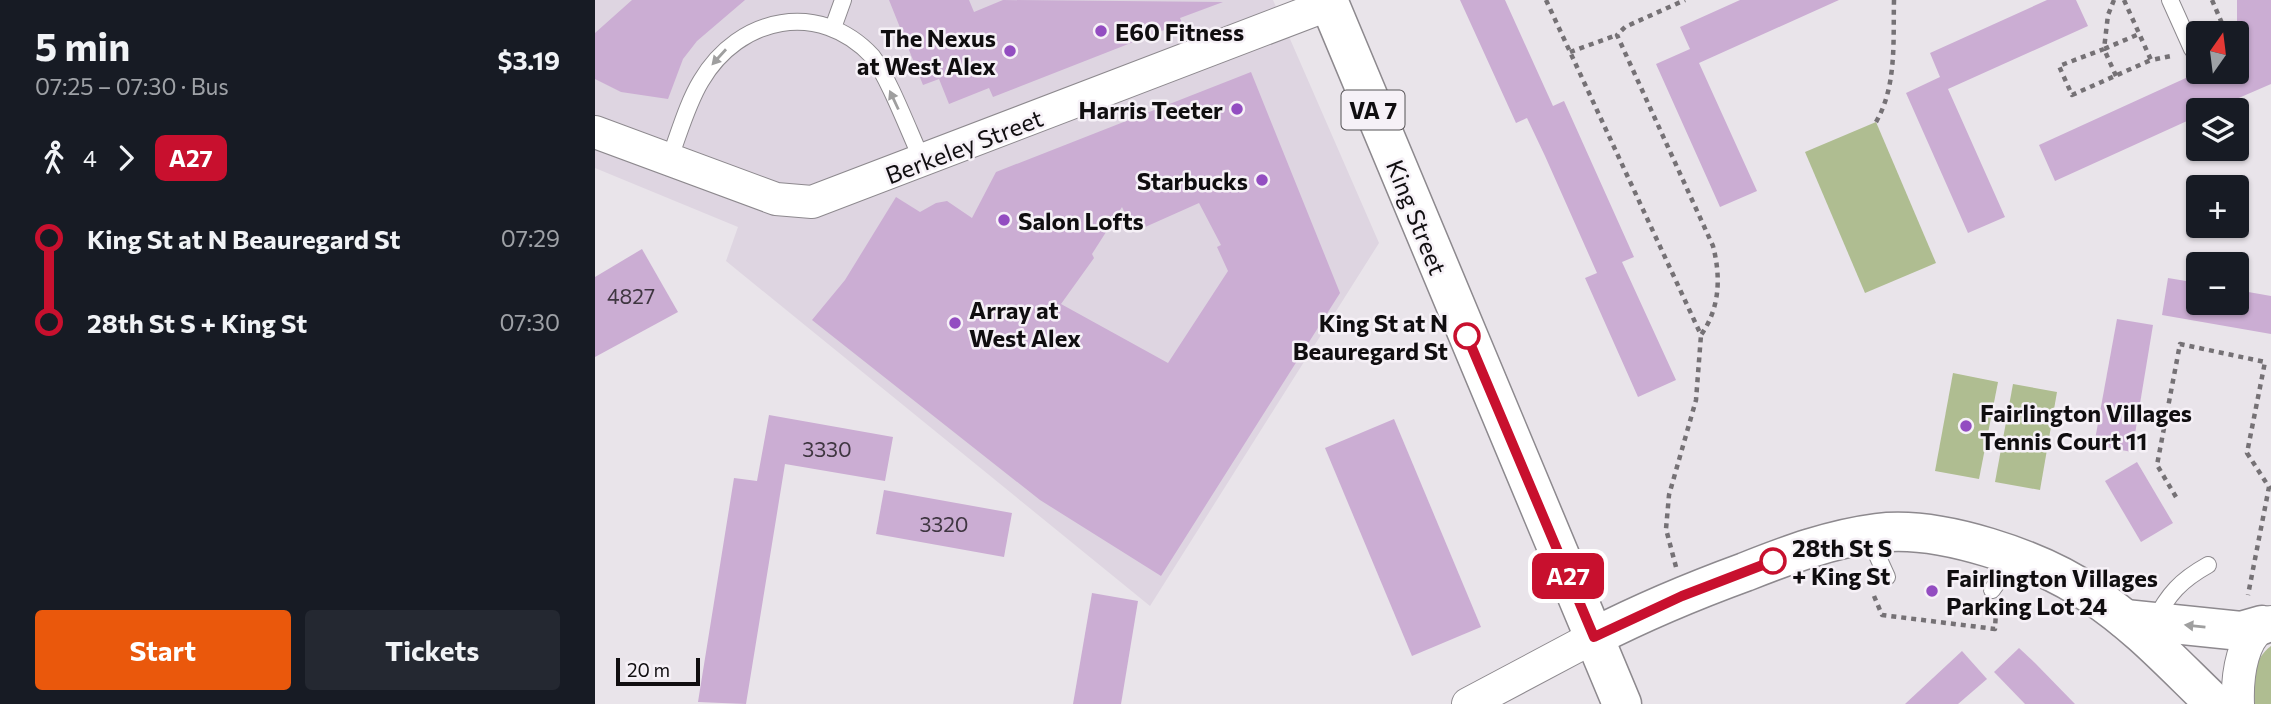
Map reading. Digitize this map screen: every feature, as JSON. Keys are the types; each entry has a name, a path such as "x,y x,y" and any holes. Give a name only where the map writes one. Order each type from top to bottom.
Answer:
{"street":[{"name":"Berkeley Street","path":"595,132 776,199 795,203 812,202 923,162 1329,2"},
{"name":"King Street","path":"1329,2 1622,704"},
{"path":"1468,704 1594,637 1682,596 1825,542 1868,535 1920,535 1980,546 2015,557 2091,594 2140,620 2215,704"},
{"path":"2140,620 2241,631 2260,614"},
{"path":"2238,704 2237,678 2260,614"}],"lane":[{"path":"834,25 843,0"},
{"path":"2171,0 2186,36"},
{"path":"669,160 700,82 715,60 741,35 786,17 805,18 834,25 859,41 874,59 923,162"},
{"path":"1868,535 1887,577"},
{"path":"1995,596 2015,557"},
{"path":"2140,620 2186,577 2208,565"}],"path":[{"path":"1546,0 1701,335 1696,400 1668,506 1666,529 1676,568"},
{"path":"1570,52 1616,35 1625,27 1685,0"},
{"path":"1876,122 1882,112 1893,66 1894,0"},
{"path":"2114,0 2108,15 2104,50 2116,76"},
{"path":"2124,0 2151,60"},
{"path":"2212,0 2221,21"},
{"path":"2139,34 2059,66 2072,95 2151,60 2186,51"},
{"path":"1616,35 1713,246 1719,269 1717,300 1710,322 1701,335"},
{"path":"2176,497 2157,465 2180,344 2265,362 2247,453 2269,487 2260,614"},
{"path":"1869,584 1882,615 1994,629 1995,596"}],"shaded area":[{"path":"595,0 1273,0 1379,243 1150,606 726,261 738,227 595,168"}],"green space":[{"path":"1876,122 1936,263 1865,293 1805,152"},
{"name":"Fairlington Villages Tennis Court 11","path":"1953,373 1998,382 1979,479 1935,471"},
{"path":"2013,384 2057,392 2040,490 1995,482"},
{"path":"2271,646 2271,704 2255,704 2254,672 2260,658"}],"building":[{"path":"632,0 745,0 697,41 683,59 668,99 621,92 595,79 595,33"},
{"name":"The Nexus at West Alex","path":"889,0 969,0 974,12 1003,0 1223,2 1180,18 1182,23 993,97 989,88 949,104 939,79 923,85"},
{"path":"1460,0 1505,0 1553,106 1564,101 1634,257 1622,262 1676,380 1638,397 1585,278 1597,273 1545,156 1527,118 1516,123"},
{"path":"1740,0 1839,0 1699,63 1757,191 1720,207 1656,64 1690,49 1680,27"},
{"path":"2047,0 2076,0 2088,26 1948,89 2005,217 1968,233 1906,93 1940,77 1930,53"},
{"path":"2237,0 2271,0 2271,84 2239,98 2186,98 2186,121 2055,181 2039,145 2186,78 2186,84 2249,84 2249,21 2237,21"},
{"name":"Array at West Alex","path":"1251,72 1340,293 1161,576 1040,500 812,320 845,280 896,197 920,212 936,203 947,201 972,218 996,172","holes":["1199,203 1221,245 1217,247 1228,271 1168,363 1061,304 1094,258 1092,254 1122,207 1134,232"]},
{"path":"642,249 678,312 595,357 595,277"},
{"path":"2168,278 2186,281 2186,315 2249,315 2249,292 2271,296 2271,334 2162,315"},
{"path":"2117,319 2153,325 2132,452 2094,445"},
{"path":"769,415 893,437 885,481 785,464 746,704 698,702 734,478 757,481"},
{"path":"1394,419 1481,627 1412,656 1325,448"},
{"path":"2137,462 2173,523 2141,542 2105,481"},
{"path":"884,490 1012,513 1004,557 876,534"},
{"path":"1092,593 1138,601 1121,704 1073,704"},
{"path":"2019,648 2075,704 2025,704 1994,672"},
{"path":"1962,651 1987,679 1958,704 1905,704"}],"bus line":[{"name":"A27","path":"1467,336 1594,637 1651,609 1773,561"}],"place":[{"name":"E60 Fitness","path":"1101,31"},
{"name":"The Nexus at West Alex","path":"1010,51"},
{"name":"Harris Teeter","path":"1237,109"},
{"name":"Starbucks","path":"1262,180"},
{"name":"Salon Lofts","path":"1004,220"},
{"name":"Array at West Alex","path":"955,323"},
{"name":"King St at N Beauregard St","path":"1467,336"},
{"name":"Fairlington Villages Tennis Court 11","path":"1966,426"},
{"name":"28th St S + King St","path":"1773,561"},
{"name":"Fairlington Villages Parking Lot 24","path":"1932,591"}]}
